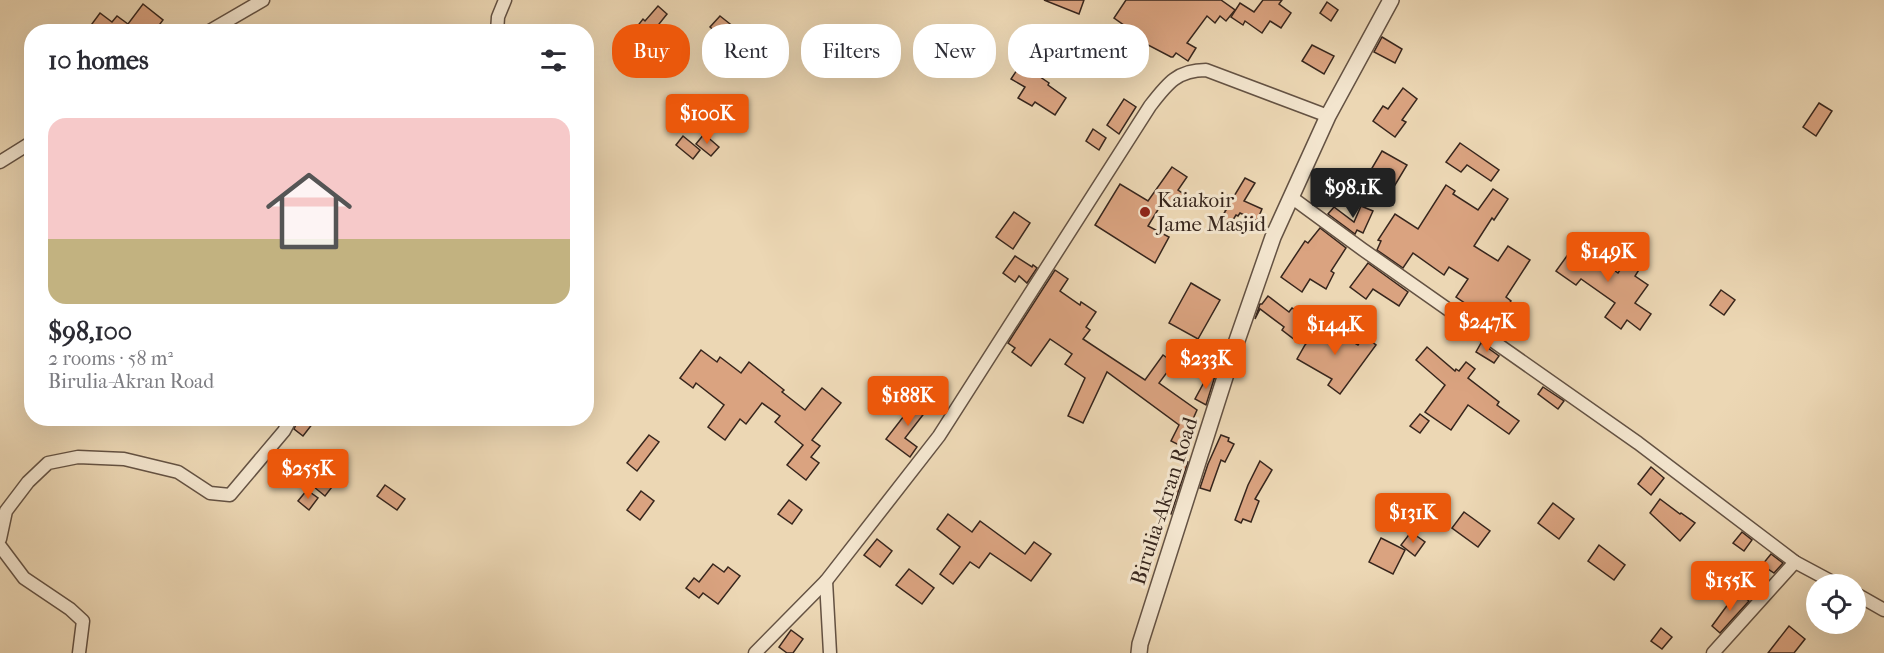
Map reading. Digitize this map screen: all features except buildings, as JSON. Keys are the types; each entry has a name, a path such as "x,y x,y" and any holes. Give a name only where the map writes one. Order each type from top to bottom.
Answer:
{"street":[{"path":"222,24 263,0"},
{"path":"498,24 505,0"},
{"name":"Birulia-Akran Road","path":"1139,653 1233,352 1273,237 1328,116 1391,0"},
{"path":"755,653 826,581 939,436 1150,106 1167,84 1193,70 1206,70 1328,116"},
{"path":"0,162 24,147"},
{"path":"1291,197 1638,443 1795,562 1817,574"},
{"path":"0,539 6,511 28,482 48,463 78,457 124,459 178,472 210,493 230,495 287,426"},
{"path":"0,546 24,578 70,609 82,621 80,653"},
{"path":"1713,653 1795,562"},
{"path":"826,581 830,653"},
{"path":"1866,600 1884,610"}],"place":[{"name":"Kaiakoir Jame Masjid","path":"1145,212"}]}
